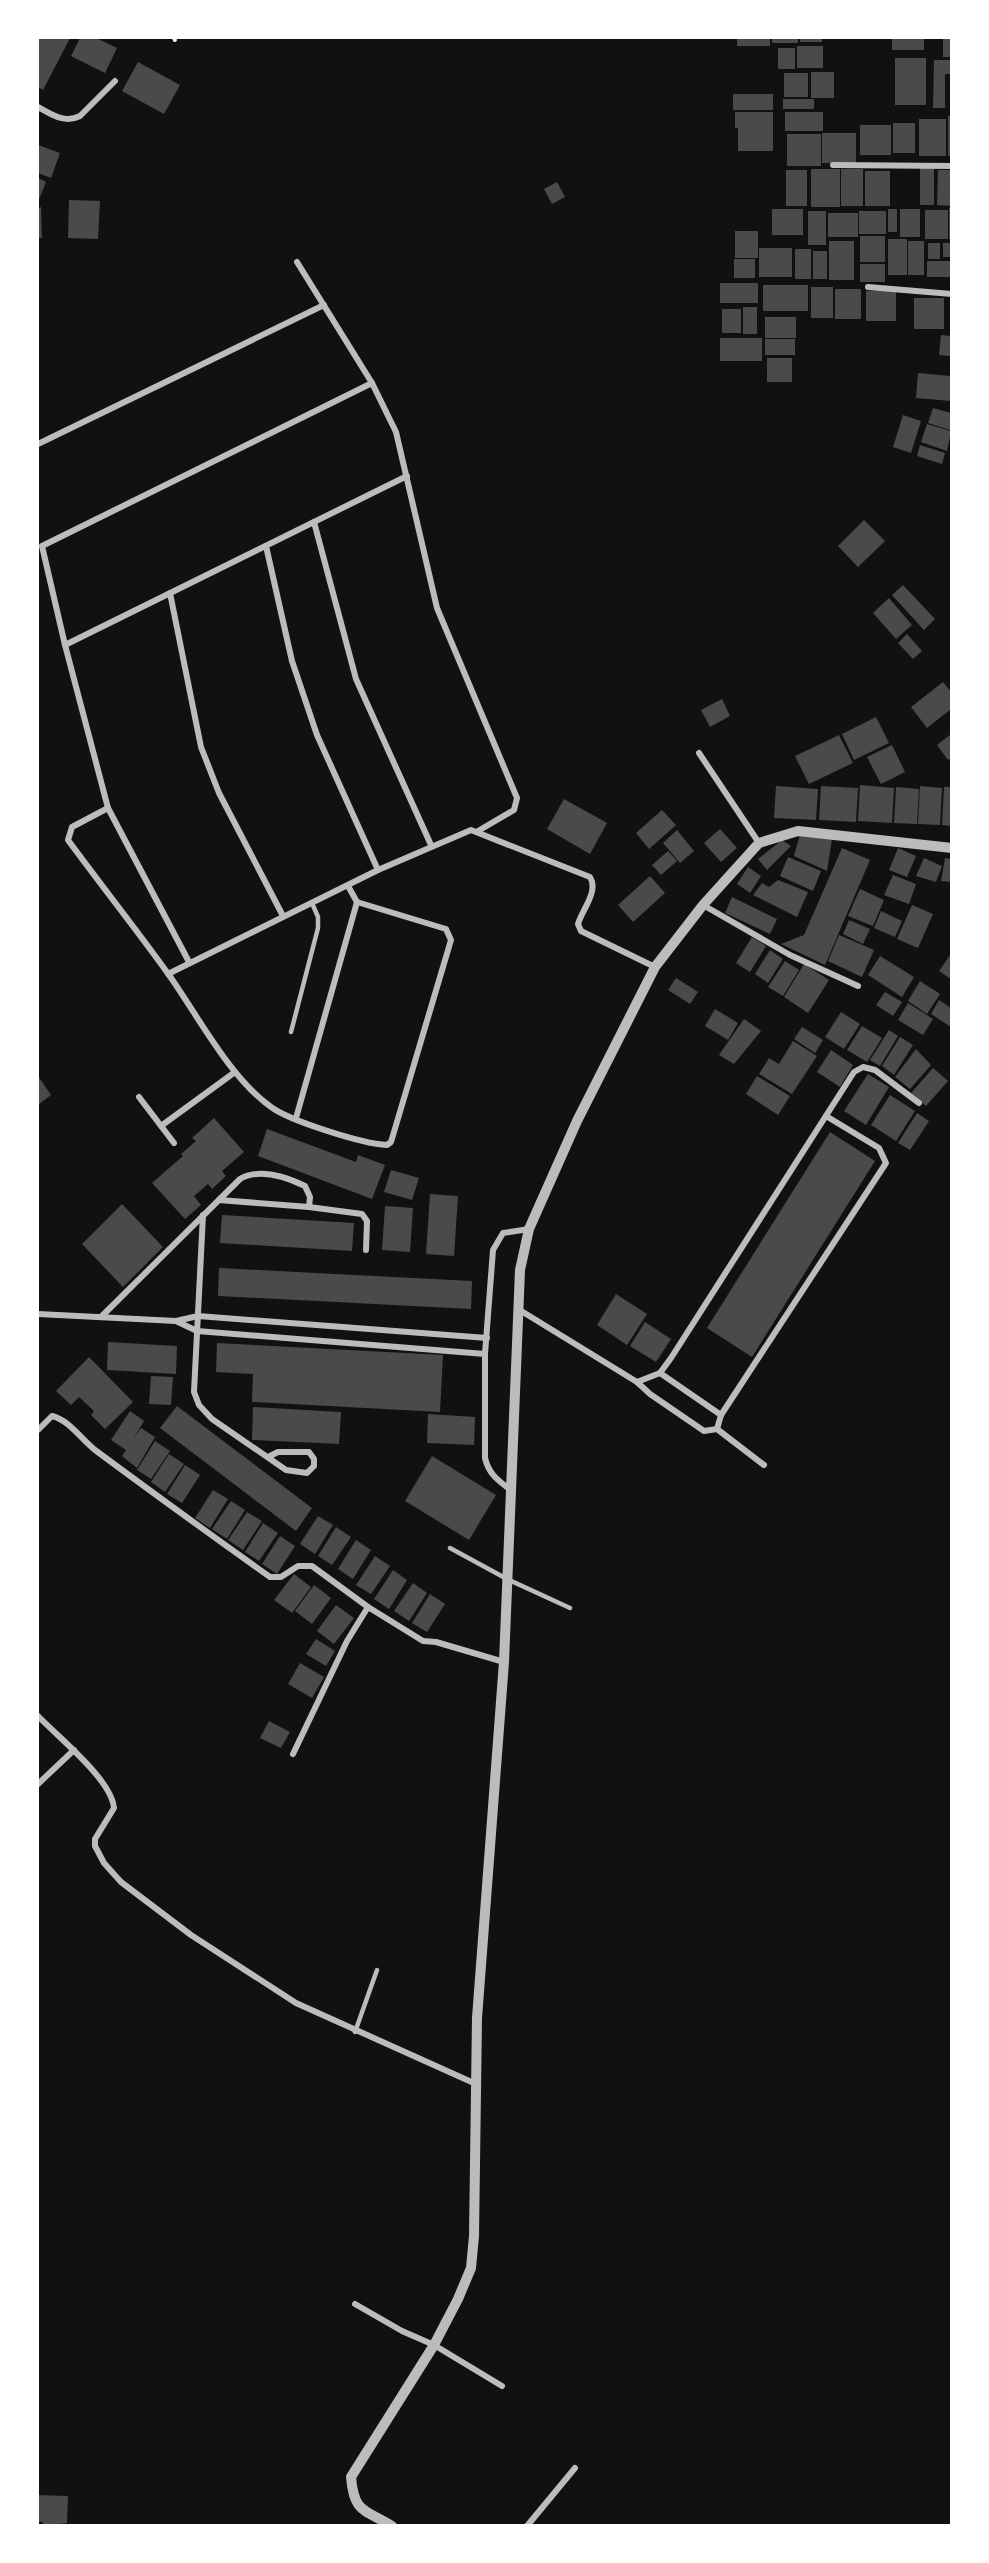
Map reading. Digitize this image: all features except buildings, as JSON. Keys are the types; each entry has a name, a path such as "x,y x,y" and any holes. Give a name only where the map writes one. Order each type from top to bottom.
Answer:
{"street":[{"path":"38,107 57,117 75,119 115,81"},
{"path":"833,165 951,166"},
{"path":"297,262 372,383 396,432 437,608 517,798 514,810 478,831"},
{"path":"868,287 951,294"},
{"path":"38,444 324,305"},
{"path":"189,962 108,808 65,645 42,546 372,383"},
{"path":"65,645 407,476"},
{"path":"314,522 356,680 431,845"},
{"path":"266,546 292,661 317,735 378,870"},
{"path":"170,593 201,747 219,794 284,916"},
{"path":"699,753 759,843"},
{"path":"108,808 72,827 68,840 168,974 235,1072 251,1091 273,1109 312,1126 387,1145 391,1142 451,940 446,929 357,902 348,886"},
{"path":"168,974 378,870 464,831 478,831 590,878 593,881 592,891 578,924 581,931 655,968"},
{"path":"392,2526 357,2506 352,2494 351,2477 434,2345 471,2268 474,2236 477,2018 504,1662 513,1491 520,1270 529,1229 576,1120 655,968 704,905 759,843 798,831 951,848"},
{"path":"296,1118 357,902"},
{"path":"704,905 790,955 858,986"},
{"path":"636,1382 660,1373 854,1072 862,1067 875,1070 919,1103"},
{"path":"161,1126 235,1072"},
{"path":"139,1097 174,1143"},
{"path":"717,1429 721,1415 886,1163 879,1148 826,1116"},
{"path":"101,1317 240,1179 257,1172 305,1186 310,1197 309,1207"},
{"path":"219,1200 309,1207 366,1216 366,1250"},
{"path":"203,1215 194,1392 199,1405 212,1419 286,1470 294,1473 307,1473 314,1466 314,1459 309,1452 278,1452 268,1457"},
{"path":"513,1491 495,1479 488,1469 485,1458 485,1354 493,1250 503,1233 529,1229"},
{"path":"518,1309 636,1382 704,1431 717,1429 764,1465"},
{"path":"38,1314 176,1321 198,1316 486,1338"},
{"path":"176,1321 197,1331 485,1354"},
{"path":"660,1373 721,1415"},
{"path":"38,1430 52,1416 60,1418 89,1445 204,1532 270,1577 281,1577 298,1566 312,1566 423,1641 436,1642 504,1662"},
{"path":"293,1754 347,1641 368,1606"},
{"path":"38,1716 74,1750 113,1799 114,1808 95,1839 95,1846 111,1872 191,1935 296,2003 476,2084"},
{"path":"38,1784 74,1750"},
{"path":"355,2304 402,2331 434,2345 501,2386"},
{"path":"527,2526 575,2468"}],"lane":[{"path":"291,1032 318,928 318,917 312,903"},
{"path":"450,1548 507,1579 570,1608"},
{"path":"355,2031 377,1970"}]}
